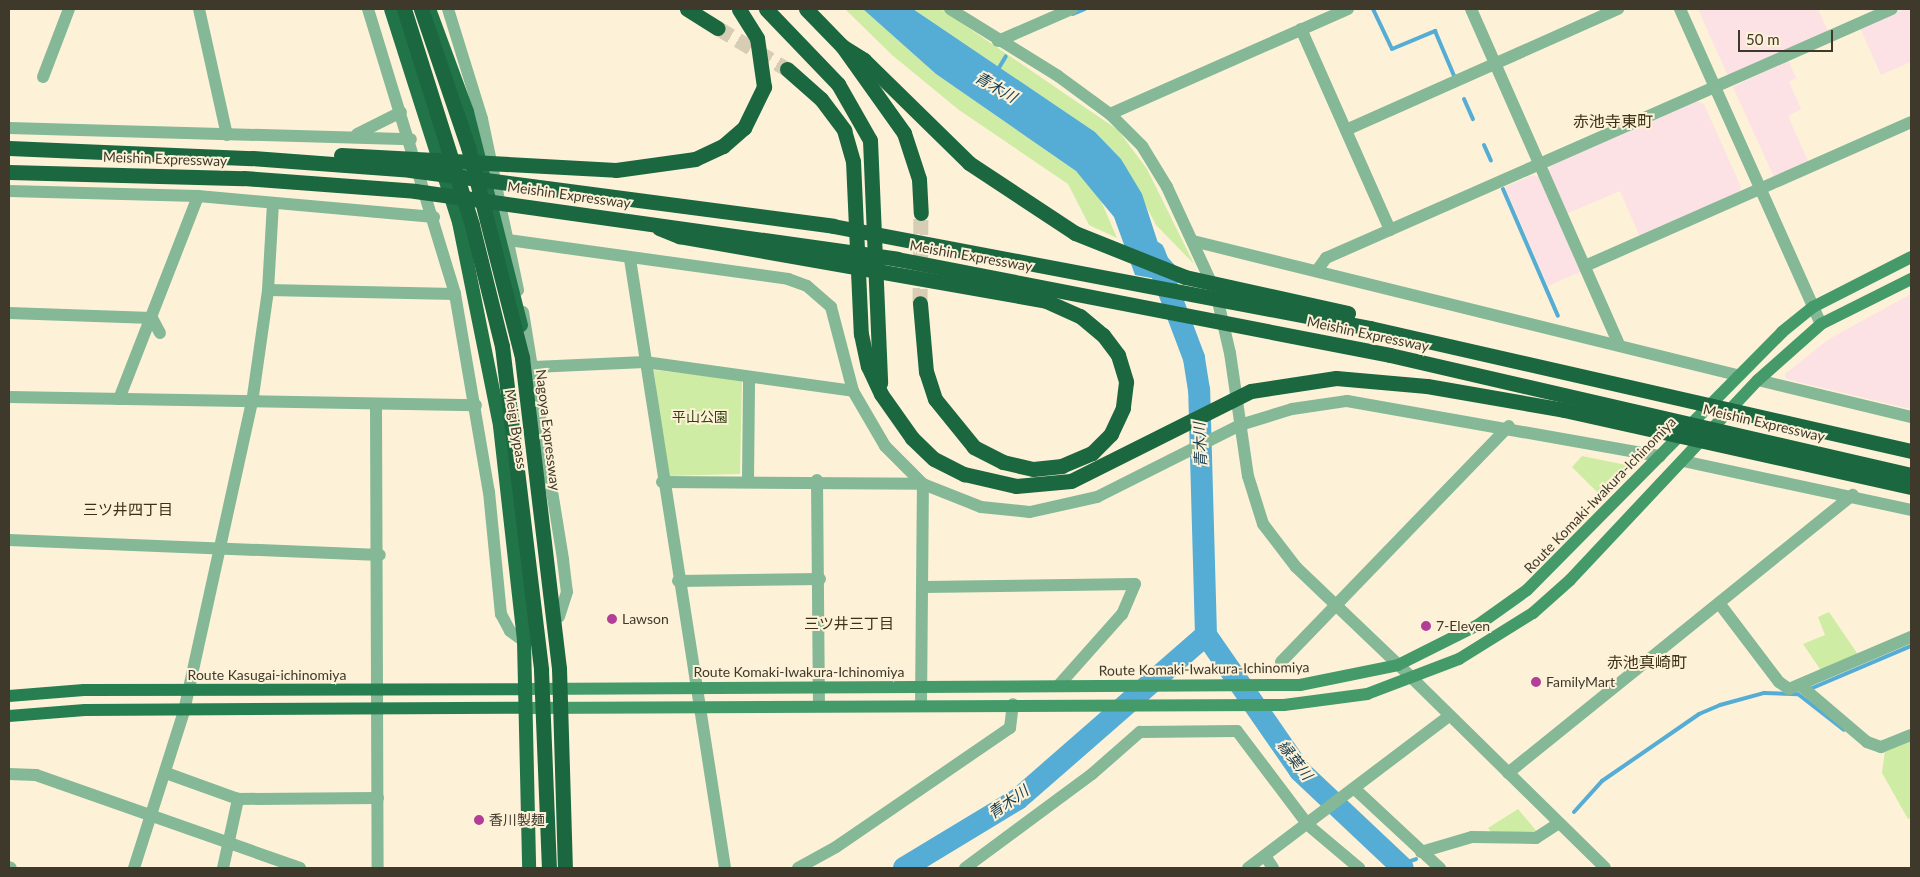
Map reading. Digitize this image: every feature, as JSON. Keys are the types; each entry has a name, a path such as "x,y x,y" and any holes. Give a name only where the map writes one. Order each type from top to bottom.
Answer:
{"highway":[{"name":"Meigi Bypass","path":"391,9 429,120 476,299 510,491 524,642 529,868"},
{"path":"404,9 438,109 486,275 517,453 541,670 549,868"},
{"name":"Nagoya Expressway","path":"420,9 468,147 522,358 559,668 566,868"},
{"name":"Meigi Bypass","path":"429,9 467,112 521,326 559,617 566,708 566,868"},
{"path":"687,9 718,28"},
{"path":"766,9 838,84 870,140 881,394"},
{"path":"806,9 842,46 904,133 919,179 921,212"},
{"path":"252,158 274,152 645,167 695,159 723,146 744,128 764,87 762,55 739,11"},
{"path":"842,46 864,60 969,163 1075,233 1154,268 1221,291"},
{"path":"787,69 821,99 844,130 853,161 861,334 881,394 912,438 934,459 964,474 1007,484 1071,481 1250,391 1303,380 1373,380 1564,410 1911,487"},
{"name":"Meishin Expressway","path":"9,148 252,158 524,183 833,226 1106,275 1221,291 1697,396 1911,451"},
{"name":"Meishin Expressway","path":"9,172 244,178 415,191 641,221 828,255 1106,297 1232,322 1673,418 1911,475"},
{"path":"896,266 1046,300 1080,316 1103,334 1118,355 1126,382 1123,408 1111,434 1092,452 1048,468 1002,462 974,447 935,399 926,372 920,303"},
{"path":"1751,409 1911,442"}],"main road":[{"name":"Route Komaki-Iwakura-Ichinomiya","path":"525,689 1271,685 1344,678 1398,665 1478,625 1527,590 1660,456 1737,375 1813,307 1911,257"},
{"path":"9,716 85,710 381,710 1013,704 1058,706 1284,705 1342,699 1412,679 1459,659 1532,613 1570,580 1758,380 1821,324 1911,279"},
{"name":"Route Kasugai-ichinomiya","path":"9,696 188,690 525,689"}],"street":[{"path":"43,77 69,9"},
{"path":"199,9 227,135"},
{"path":"368,9 411,139 455,294 476,405 501,614 510,631 524,642"},
{"path":"448,9 482,119 534,367 566,584 559,617"},
{"path":"950,9 1110,114 1142,146 1193,241 1216,293 1248,476 1262,524 1296,566 1605,868"},
{"path":"1110,114 1348,9"},
{"path":"1471,9 1618,342"},
{"path":"1346,130 1618,9"},
{"path":"1680,9 1821,324"},
{"path":"1318,269 1326,258 1892,9"},
{"path":"998,41 1065,10"},
{"path":"1301,30 1390,230"},
{"path":"352,136 401,112"},
{"path":"1584,266 1911,122"},
{"path":"9,128 411,139"},
{"path":"9,191 198,196 434,217"},
{"path":"119,399 198,196"},
{"path":"134,868 148,816 166,772 184,711 218,549 252,403 268,290 272,204"},
{"path":"508,240 630,259 788,279 807,286 831,307 853,391 870,426 923,484 922,705"},
{"path":"1193,241 1318,269 1618,342 1737,375"},
{"path":"630,259 662,482 696,687 701,707 725,868"},
{"path":"268,290 455,294"},
{"path":"9,313 152,318"},
{"path":"152,318 160,333"},
{"path":"534,367 645,362 853,391"},
{"path":"748,481 750,376"},
{"path":"1758,380 1911,417"},
{"path":"9,397 376,406 476,405"},
{"path":"662,482 817,480 923,484 981,507 1030,512 1097,497 1240,426 1292,409 1348,401 1509,426 1660,456"},
{"path":"376,406 380,555 381,710 378,868"},
{"path":"1281,662 1509,426"},
{"path":"1683,460 1853,495 1911,510"},
{"path":"817,480 820,579 819,706"},
{"path":"1508,773 1853,495"},
{"path":"9,540 380,555"},
{"path":"678,581 820,579"},
{"path":"924,587 1135,584 1122,614 1058,686"},
{"path":"1719,603 1779,682 1789,689 1911,637"},
{"path":"1800,685 1867,742 1881,747 1911,735"},
{"path":"798,868 836,848 1010,728 1013,704"},
{"path":"1248,868 1353,792 1449,716"},
{"path":"964,868 1092,774 1140,732 1237,731 1311,822 1359,868"},
{"path":"166,772 238,799 378,798"},
{"path":"9,774 36,776 228,845 300,868"},
{"path":"1353,792 1440,868"},
{"path":"223,868 238,799"},
{"path":"1422,852 1472,837 1536,838 1559,823"},
{"path":"1265,856 1273,868"}],"shaded area":[{"path":"1698,9 1818,9 1829,33 1733,76 1727,74"},
{"path":"1905,9 1911,9 1911,62 1881,75 1860,28"},
{"path":"1788,60 1796,78 1789,82 1801,109 1788,116 1808,161 1774,177 1733,87"},
{"path":"1696,101 1704,104 1741,187 1739,194 1640,237 1620,191 1566,214 1548,171 1550,165"},
{"path":"1533,175 1540,178 1580,272 1548,286 1505,187"},
{"path":"1911,294 1911,409 1786,379 1785,374 1829,339"}],"green space":[{"path":"845,9 863,9 936,74 1076,171 1098,194 1117,238 1089,225 1068,184 959,110 892,55"},
{"path":"913,9 941,9 1118,130 1147,169 1194,264 1156,225 1121,159 1095,132"},
{"name":"平山公園","path":"654,370 742,380 740,474 666,476"},
{"path":"1582,456 1631,466 1602,497 1572,467"},
{"path":"1829,612 1859,656 1822,672 1803,644 1825,635 1818,617"},
{"path":"1911,740 1911,818 1908,819 1882,773 1885,750"},
{"path":"1518,809 1538,833 1492,833 1488,828"}],"water":[{"path":"863,9 913,9 1095,132 1121,159 1142,194 1160,249 1194,286 1135,275 1114,217 1076,171 936,74"}],"waterway":[{"path":"1073,14 1085,9"},
{"path":"1373,9 1392,49 1435,31 1455,78"},
{"path":"997,71 1006,56"},
{"path":"1464,99 1473,119"},
{"path":"1484,145 1491,161"},
{"path":"1503,189 1558,316"},
{"name":"青木川","path":"904,868 1018,799 1206,635 1199,390 1194,358 1154,252"},
{"name":"縁葉川","path":"1206,635 1300,771 1403,868"},
{"path":"1810,689 1911,646"},
{"path":"1574,812 1602,781 1699,714 1720,705 1764,693 1798,694 1844,730"},
{"path":"1399,865 1416,859"}],"tunnel":[{"path":"718,28 787,69"},
{"path":"920,303 921,213"}],"place":[{"name":"Lawson","path":"612,619"},
{"name":"7-Eleven","path":"1426,626"},
{"name":"FamilyMart","path":"1536,682"},
{"name":"香川製麺","path":"479,820"}],"district":[{"name":"赤池寺東町","path":"1613,121"},
{"name":"三ツ井四丁目","path":"128,510"},
{"name":"三ツ井三丁目","path":"849,624"},
{"name":"赤池真崎町","path":"1647,662"}]}
